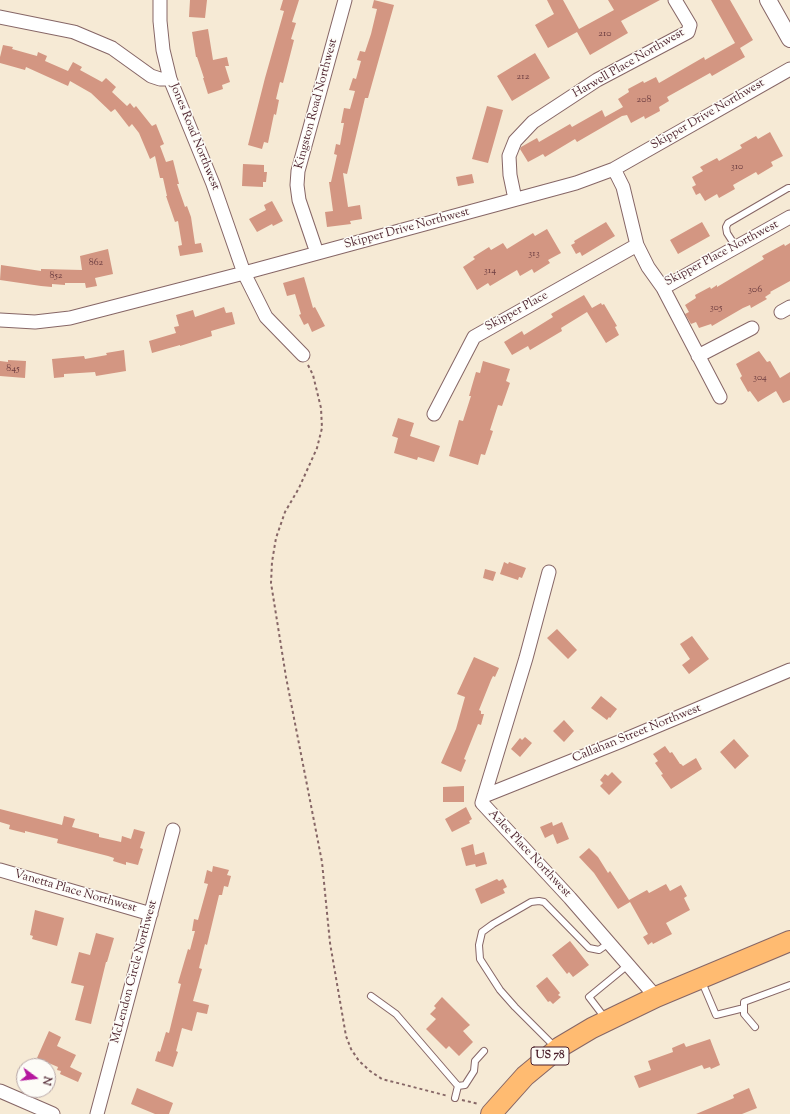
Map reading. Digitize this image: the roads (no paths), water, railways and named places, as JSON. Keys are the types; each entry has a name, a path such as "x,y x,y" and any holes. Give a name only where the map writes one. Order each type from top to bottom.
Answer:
{"main road":[{"name":"US 78","path":"493,1111 525,1076 558,1049 592,1028 656,997 790,941"}],"street":[{"path":"160,0 160,22 163,50 170,79"},
{"name":"Kingston Road Northwest","path":"317,253 299,200 297,185 298,171 345,0"},
{"name":"Harwell Place Northwest","path":"515,199 510,175 509,156 515,141 533,122 597,80 688,32 690,25 675,0"},
{"path":"768,0 790,39"},
{"name":"Jones Road Northwest","path":"0,17 74,32 112,48 151,76 160,79 170,79 213,184 244,273 266,317 303,355"},
{"name":"Skipper Drive Northwest","path":"0,320 35,322 70,318 244,273 576,183 614,168 790,69"},
{"name":"Skipper Place Northwest","path":"614,168 623,187 637,245 648,267 663,288 790,217"},
{"name":"Skipper Place","path":"434,414 474,337 637,245"},
{"path":"663,288 720,397"},
{"path":"698,356 752,328"},
{"name":"Azlee Place Northwest","path":"549,572 526,658 482,803 570,898 656,997"},
{"name":"Callahan Street Northwest","path":"484,796 619,742 790,670"},
{"name":"McLendon Circle Northwest","path":"97,1114 173,830"},
{"name":"Vanetta Place Northwest","path":"0,870 150,914"},
{"path":"0,1091 53,1114"}],"lane":[{"path":"736,247 727,233 726,227 728,223 790,188"},
{"path":"558,1049 515,1007 500,990 480,959 479,945 482,932 531,902 539,901 544,902 589,948 599,950 609,943"},
{"path":"607,1021 589,997 628,965"},
{"path":"700,978 716,1015 744,1005 790,985"},
{"path":"371,996 396,1014 458,1086"},
{"path":"744,1005 744,1014 755,1027"},
{"path":"458,1086 465,1085 474,1071 475,1061 484,1051"},
{"path":"455,1098 458,1086"}]}
